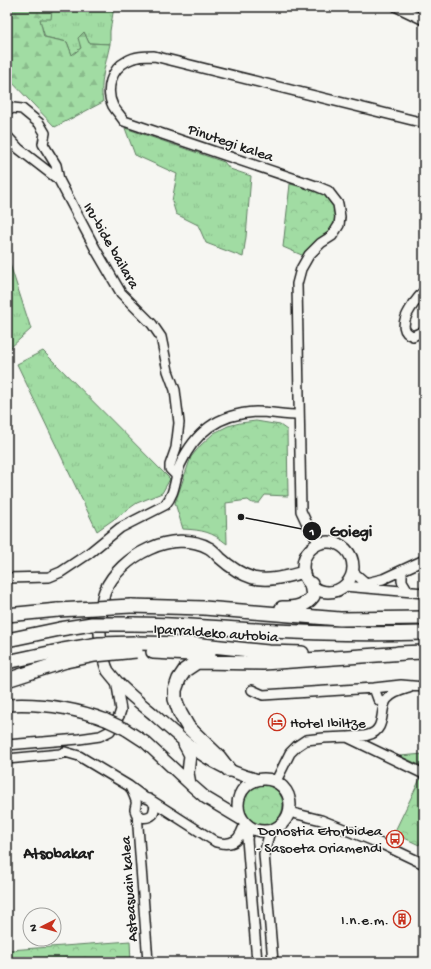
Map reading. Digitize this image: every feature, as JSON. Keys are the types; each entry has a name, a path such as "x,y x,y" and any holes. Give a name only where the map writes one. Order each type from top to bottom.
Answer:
{"highway":[{"path":"204,608 220,605 295,608 308,603 313,596 311,584"},
{"path":"7,615 58,610 131,606 204,608 340,619 424,618"},
{"name":"Iparraldeko autobia","path":"7,640 92,624 170,624 316,633 424,634"},
{"name":"Iparraldeko autobia","path":"7,662 65,656 99,644 136,647 193,644 268,652 308,653 424,652"},
{"path":"136,647 299,660"},
{"path":"229,770 219,757 188,727 180,713 175,699 175,690 179,679 185,670 197,662 263,664 299,660 405,653"},
{"path":"7,680 65,656"}],"main road":[{"path":"7,705 29,704 85,712 125,729 145,742 206,798 245,823 262,831 270,831 282,824 290,812 290,801 285,788 276,781 268,778 255,779 229,770 205,757 183,742 129,694 108,671 105,664 100,629 104,592 111,580 132,558 159,545 177,541 194,542 210,548 233,570 254,578 272,579 304,572"},
{"path":"334,542 342,545 351,557 353,572 350,580 338,590 331,592 316,589 306,579 303,565 308,552 319,543 334,542"},
{"path":"183,742 190,755 188,773 190,784"},
{"path":"245,823 237,806 239,795 244,787 255,779"}],"street":[{"path":"397,7 424,20"},
{"name":"Pinutegi kalea","path":"319,543 308,526 301,511 296,284 301,269 309,255 321,243 332,236 339,225 340,217 338,204 328,191 316,186 124,121 113,106 109,93 110,82 117,68 127,60 141,56 154,56 424,123"},
{"name":"Iru-bide bailara","path":"7,110 13,108 22,109 39,123 45,133 43,144 56,165 59,180 96,250 121,293 152,324 160,337 176,396 179,423 176,448 170,469 177,476"},
{"name":"Iru-bide bailara","path":"7,136 19,149 59,180"},
{"path":"424,291 410,308 405,319 404,326 408,335 413,336 424,331"},
{"path":"7,578 49,576 72,565 120,528 165,505 171,499 182,462 191,444 202,431 215,423 242,413 257,412 299,415"},
{"path":"366,583 383,579 424,560"},
{"path":"402,571 402,581 408,591"},
{"path":"353,572 366,583 378,587 424,593"},
{"path":"344,586 408,591"},
{"path":"7,745 79,739 100,736 110,731 121,710 116,680"},
{"path":"252,690 263,695 374,688 401,684 421,686"},
{"path":"276,781 290,753 306,740 370,735 377,729 383,715 384,705 388,698 399,690 421,686"},
{"path":"374,688 378,699 384,705"},
{"path":"347,737 424,774"},
{"path":"62,740 66,744 65,752"},
{"path":"7,759 60,754 65,752 79,756 130,787 144,800 216,842 225,845 234,841 241,835 245,823"},
{"name":"Asteasuain kalea","path":"137,814 144,818 151,816 155,808 144,800 135,810 137,814 148,962"},
{"path":"290,812 321,820 384,845 424,864"},
{"path":"245,823 257,962"},
{"path":"270,831 264,854 273,962"}],"green space":[{"path":"7,7 29,7 30,9 52,10 51,19 40,19 44,37 67,42 72,55 81,48 78,38 84,32 89,43 110,44 102,80 103,102 55,127 7,77"},
{"path":"29,7 114,7 110,31 110,44 89,43 84,32 81,48 72,55 67,42 45,37 39,18"},
{"path":"125,128 224,162 230,169 251,176 243,257 206,243 198,225 176,214 172,201 177,174 135,155"},
{"path":"290,184 312,189 325,195 330,200 335,214 334,222 331,227 321,240 304,256 283,247"},
{"path":"7,255 31,329 10,348 7,345"},
{"path":"43,351 170,479 162,493 137,503 97,531 17,364"},
{"path":"256,421 280,425 287,430 288,496 265,495 259,503 252,503 248,500 226,503 227,544 207,532 183,529 175,503 191,457 214,433 228,426"},
{"path":"424,754 424,767 400,756"},
{"path":"420,779 424,781 424,835 419,845 394,833"},
{"path":"263,785 271,787 277,791 281,797 283,805 281,813 277,819 271,823 263,825 255,823 249,819 245,813 243,805 245,797 249,791 255,787"},
{"path":"130,941 131,962 12,962 10,950"}],"place":[{"name":"Goiegi","path":"241,517"},
{"name":"Hotel Ibiltze","path":"277,722"},
{"name":"Donostia Etorbidea - Sasoeta Oriamendi","path":"395,839"},
{"name":"I.n.e.m.","path":"402,919"}],"district":[{"name":"Atsobakar","path":"58,852"}]}
